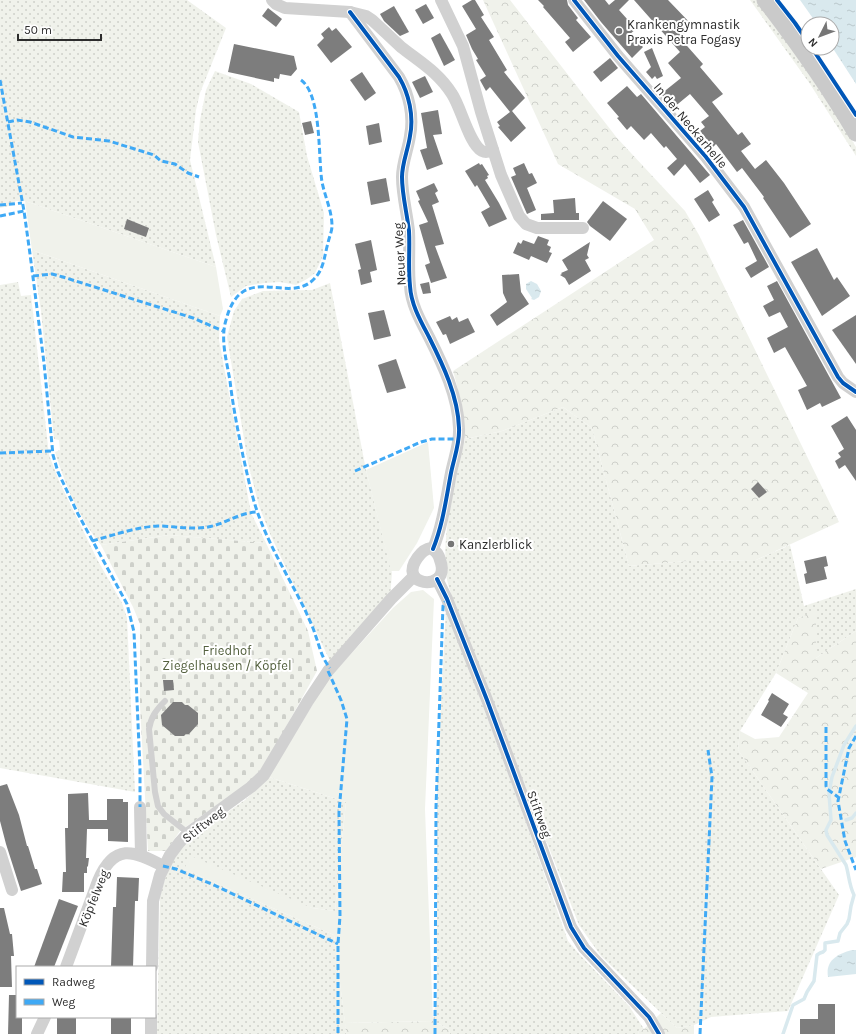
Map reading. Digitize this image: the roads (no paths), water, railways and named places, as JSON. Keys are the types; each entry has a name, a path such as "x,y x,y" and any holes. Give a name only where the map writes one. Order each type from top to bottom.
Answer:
{"main road":[{"path":"765,0 791,34 856,133"}],"street":[{"path":"272,0 276,4 285,8 350,12 366,16 372,20 400,46 429,67 438,76 453,95 476,145 483,151 487,152 493,150"},
{"path":"442,0 463,46 493,150 509,193 522,220 537,228 583,228"},
{"name":"In der Neckarhelle","path":"574,0 618,56 706,157 740,202 757,228 838,377 843,383 856,392"},
{"name":"Neuer Weg","path":"350,12 402,83 408,100 411,126 403,162 402,179 409,231 411,294 415,309 446,372 454,397 458,417 459,429 457,445 443,518 439,533 432,549"},
{"path":"432,549 439,556 442,564 442,573 437,579 430,582 421,581 414,576 412,570 418,558 426,550 432,549"},
{"name":"Stiftweg","path":"152,966 153,901 163,866 175,847 188,833 261,778 273,762 308,701 328,671 391,599 414,576"},
{"name":"Stiftweg","path":"437,579 447,600 487,700 571,927 584,948 649,1018 659,1034"},
{"path":"140,807 141,855"},
{"path":"0,852 12,890"},
{"name":"Köpfelweg","path":"66,966 103,869 109,862 116,856 126,853 141,855 163,866"},
{"path":"37,1034 45,1018"},
{"path":"151,1018 151,1034"}],"lane":[{"path":"165,702 153,714 149,729 155,792 158,806 164,814 188,833"}],"water":[{"path":"800,0 856,0 856,84 838,56 840,56 840,16 811,16"},
{"path":"531,281 537,284 541,291 539,297 534,300 531,299 532,298 526,289 526,284"},
{"path":"852,950 856,950 856,974 828,977 831,962 837,956"}],"waterway":[{"path":"783,1034 793,1005 804,999 814,981 817,955 825,950 825,943 838,941 840,933 849,919 854,895 846,865 827,835 826,830 831,820 829,793 832,777 844,745 856,726"},
{"path":"846,820 852,818 856,813"}],"place":[{"name":"Krankengymnastik Praxis Petra Fogasy","path":"619,31"},
{"name":"Kanzlerblick","path":"451,544"}],"park label":[{"name":"Friedhof Ziegelhausen / Köpfel","path":"227,658"}]}
